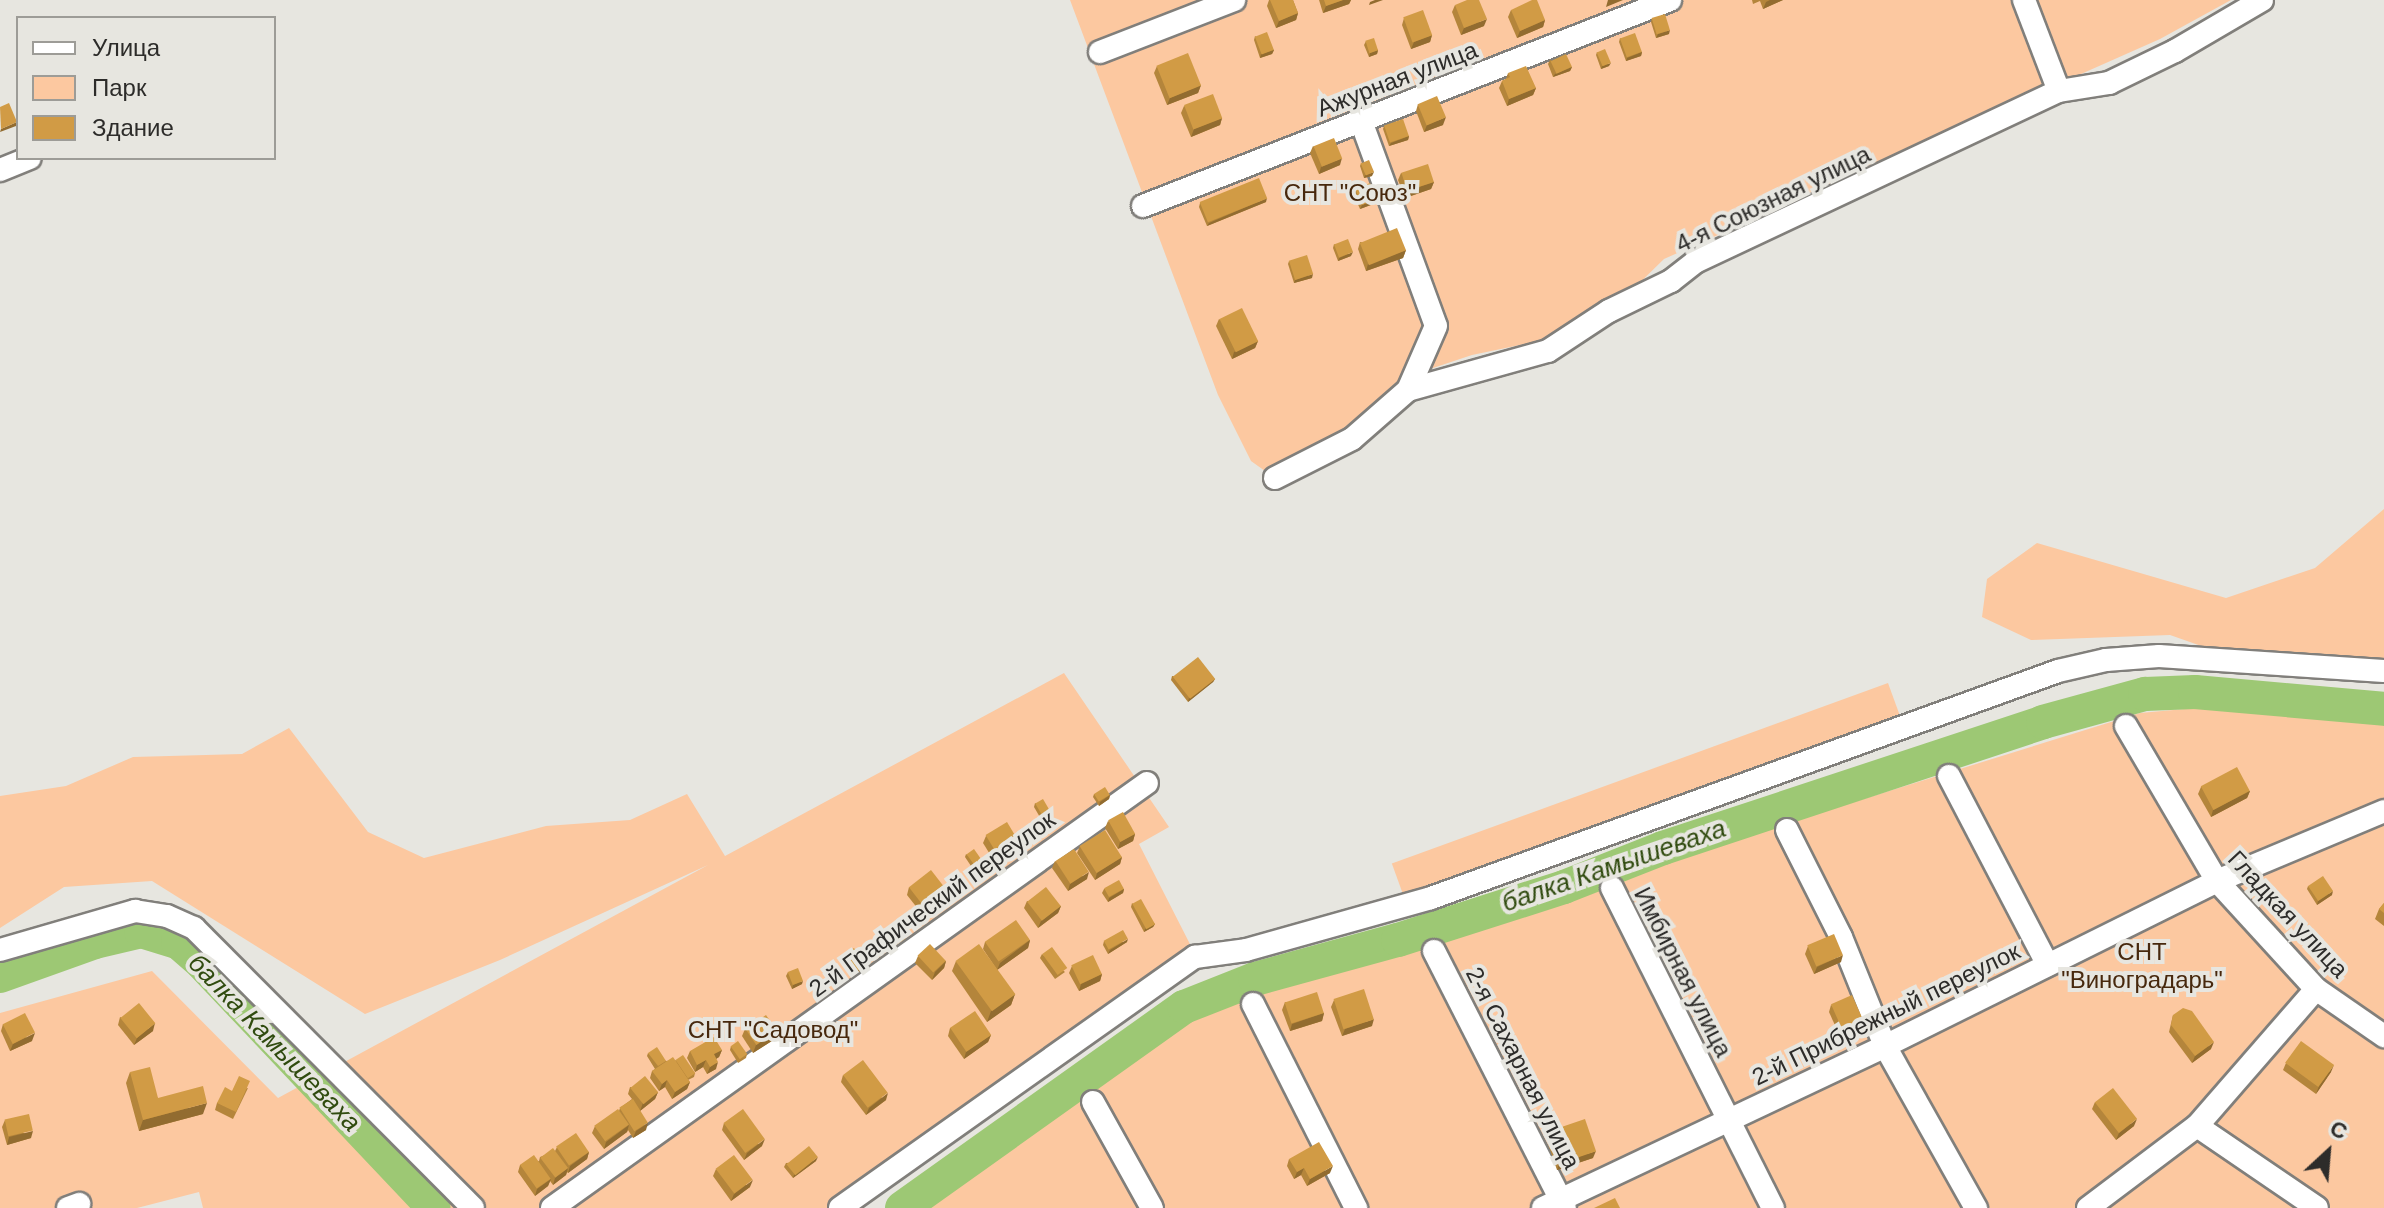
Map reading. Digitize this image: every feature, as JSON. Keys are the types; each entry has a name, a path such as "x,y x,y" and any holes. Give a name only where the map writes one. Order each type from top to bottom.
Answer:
{"street":[{"path":"1100,52 1234,0"},
{"name":"Ажурная улица","path":"1143,206 1670,0"},
{"path":"2024,0 2059,91"},
{"name":"4-я Союзная улица","path":"1275,478 1352,439 1408,390 1548,351 1609,311 1671,281 1695,262 2059,91 2109,83 2175,51 2262,0"},
{"path":"1361,121 1436,326 1408,390"},
{"path":"0,170 25,160"},
{"path":"840,1208 1195,957 1246,950 1431,898 2058,671 2106,660 2159,656 2384,671"},
{"name":"Гладкая улица","path":"2126,726 2217,881 2316,989 2384,1036"},
{"path":"1949,776 2048,965"},
{"name":"2-й Графический переулок","path":"552,1208 1147,783"},
{"name":"2-й Прибрежный переулок","path":"1556,1205 2217,881 2384,811"},
{"path":"1787,830 1841,937 1885,1046 1976,1208"},
{"name":"Имбирная улица","path":"1612,888 1773,1208"},
{"path":"0,950 135,911 167,916 194,928 473,1208"},
{"name":"2-я Сахарная улица","path":"1434,951 1556,1205"},
{"path":"2088,1208 2197,1126 2316,989"},
{"path":"1253,1004 1356,1208"},
{"path":"1093,1102 1152,1208"},
{"path":"2197,1126 2317,1208"}],"green space":[{"name":"СНТ \"Союз\"","path":"1070,0 2231,0 2160,39 1664,259 1617,305 1544,340 1472,355 1412,375 1342,431 1275,478 1251,461 1218,395"},
{"path":"2384,509 2384,665 2207,648 2170,635 2031,640 1982,617 1987,579 2037,543 2226,598 2315,568"},
{"name":"СНТ \"Садовод\"","path":"1064,673 1169,827 1139,844 1194,952 1152,973 827,1208 203,1208 199,1192 137,1208 0,1208 0,1013 152,971 278,1098 708,865 500,960 365,1014 152,881 64,887 0,928 0,796 66,786 133,757 242,754 289,728 368,832 424,858 546,826 630,820 687,794 725,856"},
{"path":"1888,683 1902,721 1406,901 1392,864"},
{"name":"СНТ \"Виноградарь\"","path":"2196,708 2384,723 2384,1208 902,1208 1189,1018 1259,987 2140,713"}],"building":[{"path":"1270,0 1293,0 1298,13 1279,21"},
{"path":"1324,0 1343,0 1326,6"},
{"path":"1467,0 1479,0 1487,19 1464,28 1455,5"},
{"path":"1537,0 1545,20 1520,31 1511,10"},
{"path":"1423,10 1432,35 1413,43 1403,17"},
{"path":"1665,14 1670,30 1657,34 1652,18"},
{"path":"1267,32 1274,50 1262,54 1255,37"},
{"path":"1635,33 1642,52 1627,57 1620,38"},
{"path":"1374,38 1378,50 1369,53 1365,41"},
{"path":"1605,49 1611,63 1603,66 1597,53"},
{"path":"1188,53 1201,85 1170,98 1156,66"},
{"path":"1566,54 1572,67 1557,74 1551,61"},
{"path":"1526,66 1536,88 1509,99 1502,81 1510,77 1508,73"},
{"path":"1213,94 1222,118 1193,129 1184,105"},
{"path":"1437,96 1446,117 1427,125 1418,104"},
{"path":"9,103 16,122 1,129 0,107"},
{"path":"1403,119 1409,136 1390,143 1384,126"},
{"path":"1334,138 1342,158 1322,167 1314,146"},
{"path":"1369,160 1374,172 1366,175 1361,164"},
{"path":"1428,164 1434,182 1407,191 1401,173"},
{"path":"1259,178 1267,198 1208,222 1200,202"},
{"path":"1370,183 1377,199 1362,205 1355,190"},
{"path":"1397,228 1406,250 1369,265 1360,243"},
{"path":"1348,239 1353,252 1339,257 1334,244"},
{"path":"1307,255 1313,274 1295,280 1289,261"},
{"path":"1242,308 1258,341 1236,352 1220,319"},
{"path":"1198,657 1215,679 1190,699 1173,677"},
{"path":"2237,767 2250,791 2213,810 2201,786"},
{"path":"1105,787 1110,795 1099,802 1094,794"},
{"path":"1043,799 1050,811 1042,816 1035,804"},
{"path":"1123,812 1135,834 1120,842 1108,820"},
{"path":"1007,822 1020,844 999,857 986,835"},
{"path":"1105,830 1122,857 1097,873 1080,846"},
{"path":"974,849 988,869 980,874 967,854"},
{"path":"1074,849 1089,872 1070,884 1056,861"},
{"path":"931,870 946,889 924,906 909,887"},
{"path":"2323,876 2333,891 2318,901 2308,886"},
{"path":"1119,880 1124,889 1109,897 1104,888"},
{"path":"1046,887 1061,906 1042,921 1027,902"},
{"path":"1141,899 1155,924 1146,929 1132,904"},
{"path":"1016,920 1030,940 999,961 985,942"},
{"path":"898,922 907,935 891,947 882,933"},
{"path":"1123,930 1128,939 1109,949 1104,941"},
{"path":"1834,934 1843,955 1816,967 1807,945"},
{"path":"930,944 946,961 933,972 918,956"},
{"path":"979,944 1015,994 992,1011 956,961"},
{"path":"1052,947 1067,968 1058,975 1042,954"},
{"path":"854,948 865,966 855,972 844,954"},
{"path":"1093,955 1102,974 1080,984 1071,965"},
{"path":"798,968 803,981 793,985 788,972"},
{"path":"1364,989 1374,1019 1343,1029 1334,999"},
{"path":"1317,992 1324,1013 1291,1023 1285,1003"},
{"path":"1852,995 1865,1024 1844,1034 1831,1004"},
{"path":"139,1003 155,1023 137,1038 120,1018"},
{"path":"2183,1008 2192,1011 2214,1042 2195,1056 2171,1025 2173,1015"},
{"path":"975,1011 991,1035 966,1052 950,1028"},
{"path":"25,1013 35,1033 13,1044 3,1024"},
{"path":"766,1015 777,1031 756,1045 746,1029"},
{"path":"714,1037 722,1050 714,1054 718,1062 710,1067 706,1060 697,1065 690,1051"},
{"path":"738,1041 747,1054 740,1059 731,1046"},
{"path":"2301,1041 2334,1065 2318,1087 2285,1063"},
{"path":"657,1047 666,1061 658,1066 648,1053"},
{"path":"683,1055 695,1073 688,1078 676,1060"},
{"path":"673,1057 690,1082 675,1092 667,1080 662,1084 652,1071"},
{"path":"863,1060 888,1093 868,1108 843,1075"},
{"path":"150,1067 158,1098 203,1086 207,1103 143,1120 130,1072"},
{"path":"239,1076 250,1081 236,1112 217,1103 225,1087 232,1091"},
{"path":"645,1076 658,1092 643,1104 630,1088"},
{"path":"2113,1088 2137,1119 2119,1133 2095,1102"},
{"path":"633,1099 648,1123 634,1131 619,1107"},
{"path":"618,1109 629,1125 605,1141 594,1126"},
{"path":"743,1109 765,1139 745,1153 724,1123"},
{"path":"29,1114 33,1131 8,1136 5,1120"},
{"path":"1585,1119 1596,1151 1560,1164 1549,1131"},
{"path":"576,1133 589,1152 569,1165 556,1146"},
{"path":"1319,1142 1333,1166 1310,1179 1304,1168 1297,1172 1289,1159"},
{"path":"809,1146 818,1157 795,1175 786,1164"},
{"path":"553,1148 568,1168 555,1178 540,1158"},
{"path":"534,1155 551,1179 537,1189 520,1165"},
{"path":"734,1155 753,1180 734,1194 716,1169"},
{"path":"1615,1198 1620,1208 1594,1208"}],"waterway":[{"name":"балка Камышеваха","path":"902,1208 1184,1007 1255,979 1398,940 1564,887 1663,848 2043,722 2145,694 2195,692 2384,709"},
{"name":"балка Камышеваха","path":"0,976 95,942 141,931 178,942 202,963 434,1208"}]}
